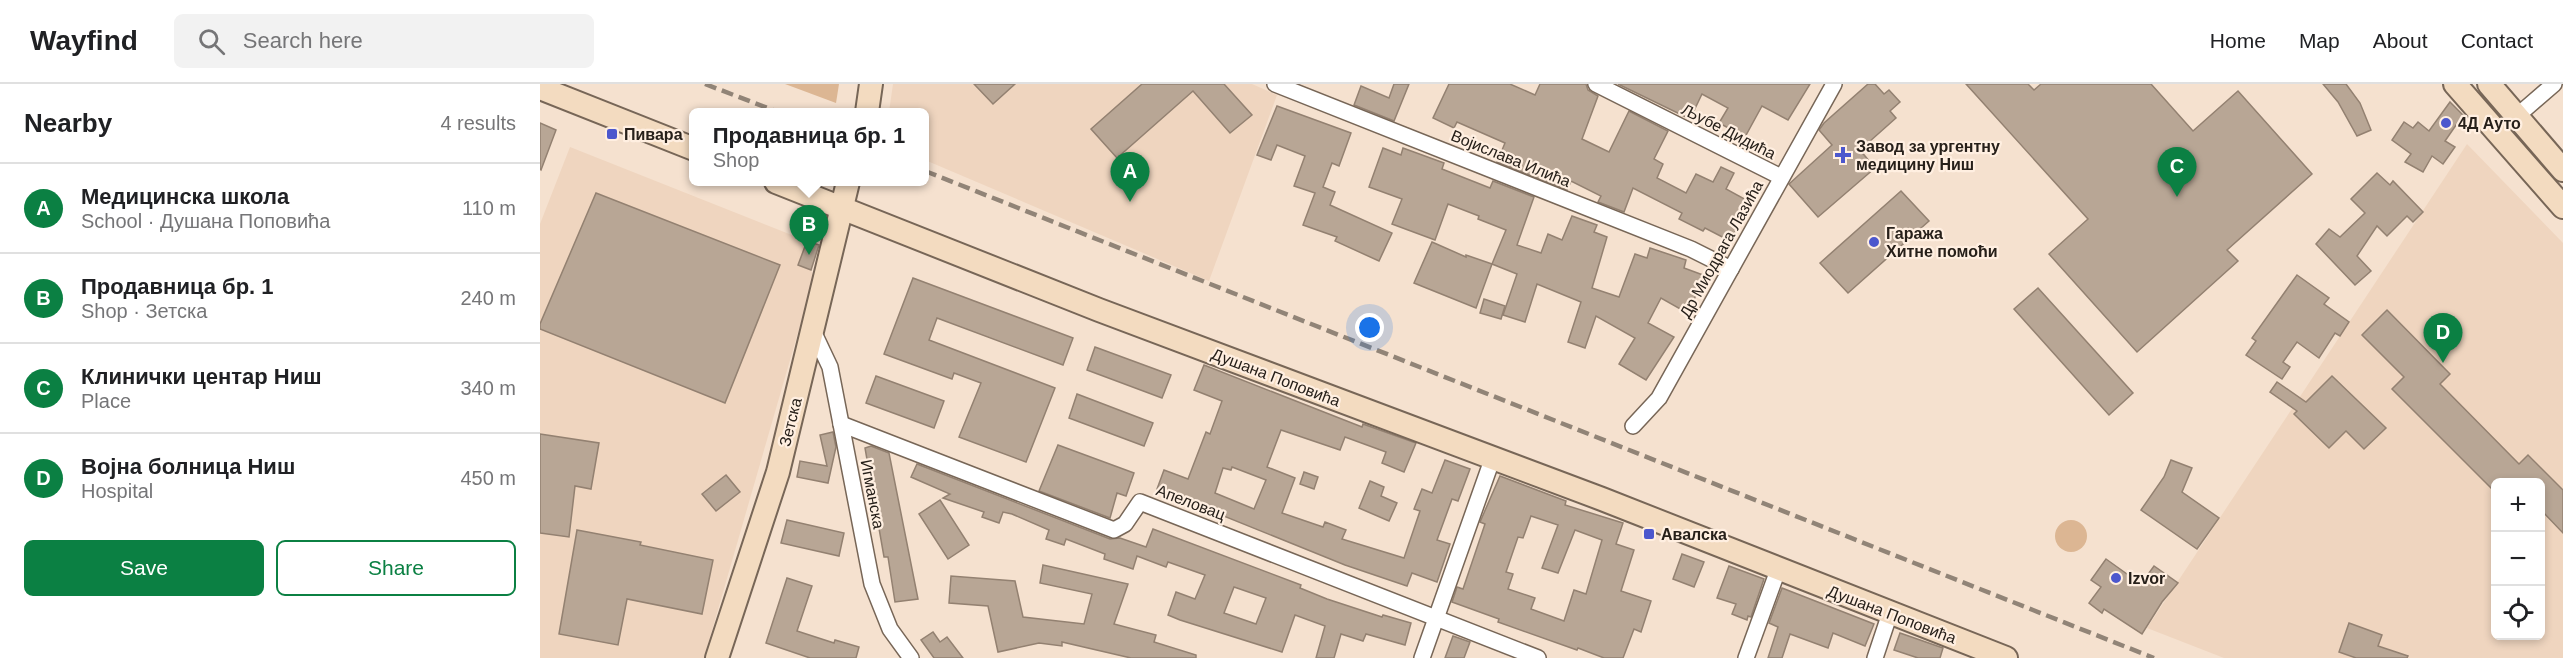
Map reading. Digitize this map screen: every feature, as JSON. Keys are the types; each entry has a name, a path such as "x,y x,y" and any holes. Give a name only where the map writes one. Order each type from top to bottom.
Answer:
{"street":[{"path":"868,108 871,84"},
{"name":"Војислава Илића","path":"1275,84 1691,249 1731,269"},
{"name":"Љубе Дидића","path":"1596,84 1781,177"},
{"name":"Др Миодрага Лазића","path":"1633,426 1659,398 1834,84"},
{"path":"2455,84 2563,207"},
{"path":"2489,84 2563,170"},
{"path":"2517,116 2554,84"},
{"path":"540,88 689,147"},
{"name":"Душана Поповића","path":"786,186 1099,310 1492,460 1602,499 2007,658"},
{"name":"Зетска","path":"717,658 778,472 847,186"},
{"name":"Игманска","path":"813,331 830,367 872,584 890,629 911,658"},
{"name":"Апеловац","path":"841,424 1114,530 1125,525 1140,502 1538,658"},
{"path":"1422,658 1492,460"},
{"path":"1746,658 1778,570"},
{"path":"1875,658 1890,613"}],"shaded area":[{"path":"785,84 839,84 836,103"},
{"path":"893,84 1252,84 1277,95 1209,281 929,162 929,108 890,108"},
{"path":"2467,144 2563,243 2563,658 2224,658 2147,628"},
{"path":"570,147 807,241 798,265 811,270 814,277 704,658 540,658 540,224"},
{"path":"2071,520 2082,525 2087,536 2082,547 2071,552 2060,547 2055,536 2060,525"}],"building":[{"path":"974,84 1015,84 993,104"},
{"path":"1142,84 1224,84 1252,115 1230,133 1193,91 1117,158 1091,129"},
{"path":"1394,84 1409,84 1394,121 1354,105 1361,86 1389,98"},
{"path":"1449,84 1510,84 1535,95 1540,84 1586,84 1588,90 1598,96 1582,139 1609,152 1629,111 1668,131 1654,159 1663,164 1657,178 1686,193 1696,174 1713,182 1721,167 1734,173 1726,189 1750,202 1730,241 1705,228 1703,231 1679,219 1682,213 1633,188 1624,212 1598,202 1601,196 1571,181 1567,190 1497,162 1505,143 1457,122 1454,128 1433,118"},
{"path":"1618,84 1810,84 1788,120 1762,106 1745,137 1719,123 1728,108 1702,94 1690,119"},
{"name":"Завод за ургентну медицину Ниш","path":"1868,84 1875,84 1884,94 1889,90 1900,102 1890,111 1896,118 1860,150 1875,168 1818,217 1789,184 1832,145 1819,130 1824,123"},
{"path":"1966,84 2028,84 2034,90 2041,84 2151,84 2193,131 2238,91 2312,174 2227,250 2238,261 2137,352 2049,254 2088,219"},
{"path":"2323,84 2346,84 2360,103 2371,130 2357,136 2338,102"},
{"path":"2450,102 2463,115 2445,141 2455,147 2443,164 2432,156 2423,172 2405,162 2411,154 2392,140 2404,122 2413,128 2418,122 2429,131"},
{"path":"1277,106 1351,133 1339,166 1332,163 1323,187 1335,192 1330,205 1392,233 1379,261 1335,241 1337,237 1303,225 1315,193 1294,186 1305,156 1277,145 1271,160 1257,155"},
{"path":"540,123 556,130 541,170 540,169"},
{"path":"1383,148 1401,155 1403,148 1444,163 1442,169 1490,188 1493,181 1534,197 1517,245 1541,253 1548,234 1562,240 1572,216 1597,225 1594,232 1607,237 1592,288 1619,297 1635,254 1647,258 1650,248 1686,260 1684,268 1703,275 1689,314 1661,298 1648,323 1674,337 1646,380 1619,364 1635,338 1596,316 1585,348 1568,342 1581,302 1537,284 1525,322 1503,315 1517,274 1492,264 1506,230 1448,204 1435,240 1392,224 1402,199 1369,187"},
{"path":"2377,173 2390,185 2393,181 2423,212 2413,222 2407,216 2387,236 2377,226 2357,256 2371,271 2355,285 2316,244 2329,229 2340,237 2365,213 2351,199"},
{"name":"Гаража Хитне помоћи","path":"1901,191 1929,221 1848,293 1820,263"},
{"path":"596,193 780,265 725,403 540,329 540,324"},
{"path":"807,241 819,245 811,270 798,265"},
{"path":"1432,242 1466,257 1466,255 1492,264 1476,308 1414,283"},
{"path":"2297,275 2329,298 2324,304 2349,322 2340,336 2335,333 2319,358 2297,342 2283,362 2290,367 2282,379 2246,355 2256,341 2252,338"},
{"path":"913,278 1073,338 1063,365 937,318 929,340 1055,388 1026,462 959,437 981,383 954,373 952,379 884,354"},
{"path":"2038,288 2133,393 2109,415 2014,309"},
{"path":"1484,299 1505,306 1501,319 1480,313"},
{"path":"2387,310 2450,374 2440,384 2519,464 2528,455 2563,490 2563,533 2545,514 2545,478 2491,478 2491,488 2392,389 2404,377 2362,335"},
{"path":"1095,347 1171,375 1162,398 1087,370"},
{"path":"1204,365 1362,427 1363,424 1416,443 1404,472 1382,463 1386,452 1345,437 1340,450 1281,430 1267,467 1295,478 1282,513 1323,527 1325,522 1346,530 1342,539 1404,558 1420,511 1414,509 1422,489 1432,493 1445,460 1470,469 1458,501 1452,499 1437,540 1450,544 1437,582 1412,573 1407,586 1345,565 1157,489 1164,470 1188,479 1206,432 1210,434 1222,401 1194,390","holes":["1232,467 1266,480 1254,509 1215,493 1223,468 1231,470"]},
{"path":"876,376 944,401 934,428 866,403"},
{"path":"2332,376 2386,428 2364,449 2346,431 2329,448 2294,414 2297,411 2270,392 2277,382 2306,402"},
{"path":"1077,394 1153,423 1144,446 1069,418"},
{"path":"833,432 836,447 828,483 797,477 800,461 827,466 820,435"},
{"path":"540,434 599,443 591,489 575,486 569,537 540,533"},
{"path":"1058,445 1134,473 1126,496 1117,493 1110,518 1039,491"},
{"path":"871,446 889,453 918,599 895,602 888,557 884,557 865,448"},
{"path":"2171,460 2192,468 2182,492 2219,518 2197,549 2141,510 2164,477"},
{"path":"917,464 1110,539 1120,538 1146,547 1153,529 1301,585 1300,588 1327,599 1382,617 1383,615 1411,623 1405,645 1366,634 1363,641 1341,634 1334,658 1316,658 1325,626 1295,615 1282,652 1180,620 1168,615 1176,592 1195,599 1205,575 1168,562 1166,567 1137,556 1133,569 1104,559 1105,554 1066,539 1064,545 1046,539 1049,530 1012,514 1003,512 999,523 982,517 984,512 943,498 950,494 911,477","holes":["1234,587 1266,598 1256,624 1224,613"]},
{"path":"1304,472 1318,477 1314,489 1300,484"},
{"path":"726,475 740,492 716,511 702,494"},
{"path":"1500,476 1566,501 1565,505 1623,523 1616,544 1634,550 1621,591 1651,601 1641,632 1634,629 1623,658 1604,658 1578,648 1577,650 1498,622 1499,619 1452,602 1457,587 1463,589 1485,524 1480,522","holes":["1531,516 1558,525 1542,568 1558,573 1575,530 1602,540 1586,594 1574,590 1564,621 1531,609 1535,598 1508,589 1513,574 1506,572 1518,537 1523,538"]},
{"path":"1370,481 1384,487 1381,496 1397,503 1389,521 1359,508"},
{"path":"940,500 969,545 948,559 919,514"},
{"path":"787,520 844,533 839,556 781,543"},
{"path":"577,530 641,542 640,545 713,560 702,614 627,599 618,645 559,634"},
{"path":"1682,554 1704,562 1694,587 1673,579"},
{"path":"2106,559 2141,584 2154,566 2178,583 2162,602 2142,634 2104,609 2102,613 2089,603 2101,587 2091,580"},
{"path":"1043,565 1128,584 1114,624 1156,635 1154,642 1196,655 1196,658 1131,658 1062,642 1062,646 1039,643 998,652 988,606 949,603 951,576 1015,581 1023,617 1084,624 1092,594 1040,583"},
{"path":"1729,566 1764,579 1751,617 1748,616 1747,620 1732,614 1736,604 1717,598"},
{"path":"787,578 812,586 797,631 834,643 835,640 859,647 856,658 810,658 766,643"},
{"path":"1782,588 1874,624 1865,646 1833,633 1828,648 1790,634 1782,658 1768,658 1778,627 1769,623"},
{"path":"2349,623 2382,635 2378,646 2408,656 2407,658 2356,658 2339,652"},
{"path":"933,632 940,642 947,637 963,658 934,658 921,640"},
{"path":"1900,633 1943,648 1940,658 1918,658 1894,650"},
{"path":"1453,636 1470,642 1464,658 1445,658"}],"railway":[{"path":"705,84 768,108"},
{"path":"929,173 2154,658"}],"place":[{"name":"4Д Ауто","path":"2446,123"},
{"name":"Пивара","path":"612,134"},
{"name":"Завод за ургентну медицину Ниш","path":"1843,155"},
{"name":"Клинички центар Ниш","path":"2177,197"},
{"name":"Медицинска школа","path":"1130,202"},
{"name":"Гаража Хитне помоћи","path":"1874,242"},
{"name":"Продавница бр. 1","path":"809,255"},
{"name":"Војна болница Ниш","path":"2443,363"},
{"name":"Авалска","path":"1649,534"},
{"name":"Izvor","path":"2116,578"}]}
